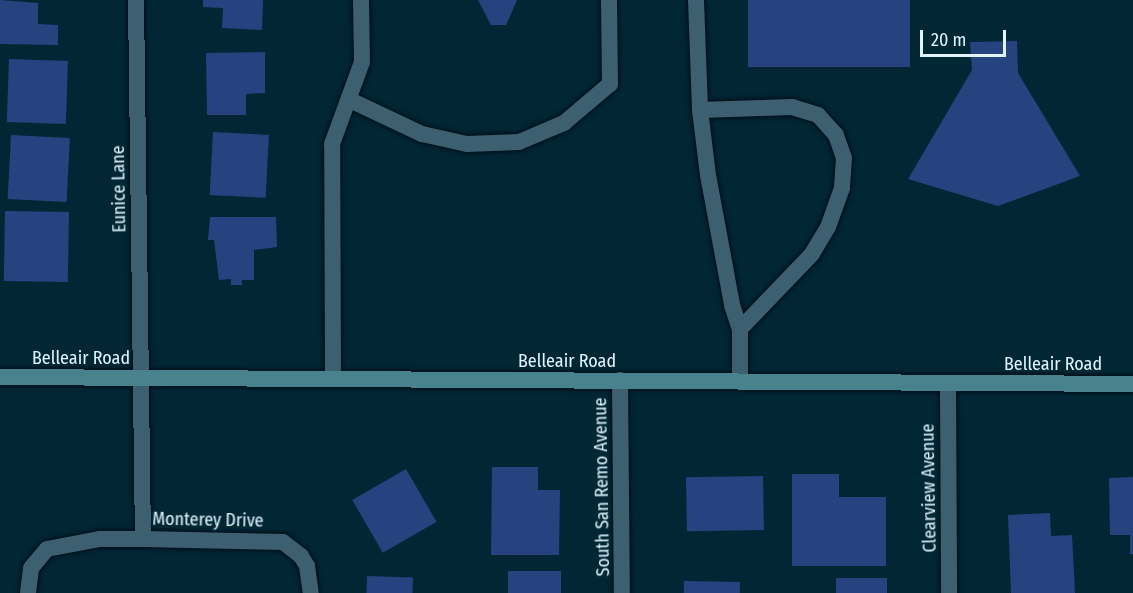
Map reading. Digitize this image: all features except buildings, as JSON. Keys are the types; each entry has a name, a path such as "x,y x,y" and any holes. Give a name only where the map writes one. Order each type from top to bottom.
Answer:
{"main road":[{"name":"Belleair Road","path":"0,377 1133,384"}],"street":[{"name":"Eunice Lane","path":"136,0 141,378"},
{"path":"333,379 333,144 362,62 361,0"},
{"path":"350,100 422,134 467,144 519,142 564,123 610,84 609,0"},
{"path":"696,0 700,110 708,175 732,305 740,330 740,381"},
{"path":"700,110 792,107 818,115 836,135 844,158 842,188 828,227 812,254 740,330"},
{"name":"Monterey Drive","path":"141,378 142,539"},
{"name":"South San Remo Avenue","path":"620,381 622,593"},
{"name":"Clearview Avenue","path":"948,383 950,593"},
{"name":"Monterey Drive","path":"28,593 31,568 47,549 60,543 100,539 284,542 302,556 307,566 311,593"}]}
